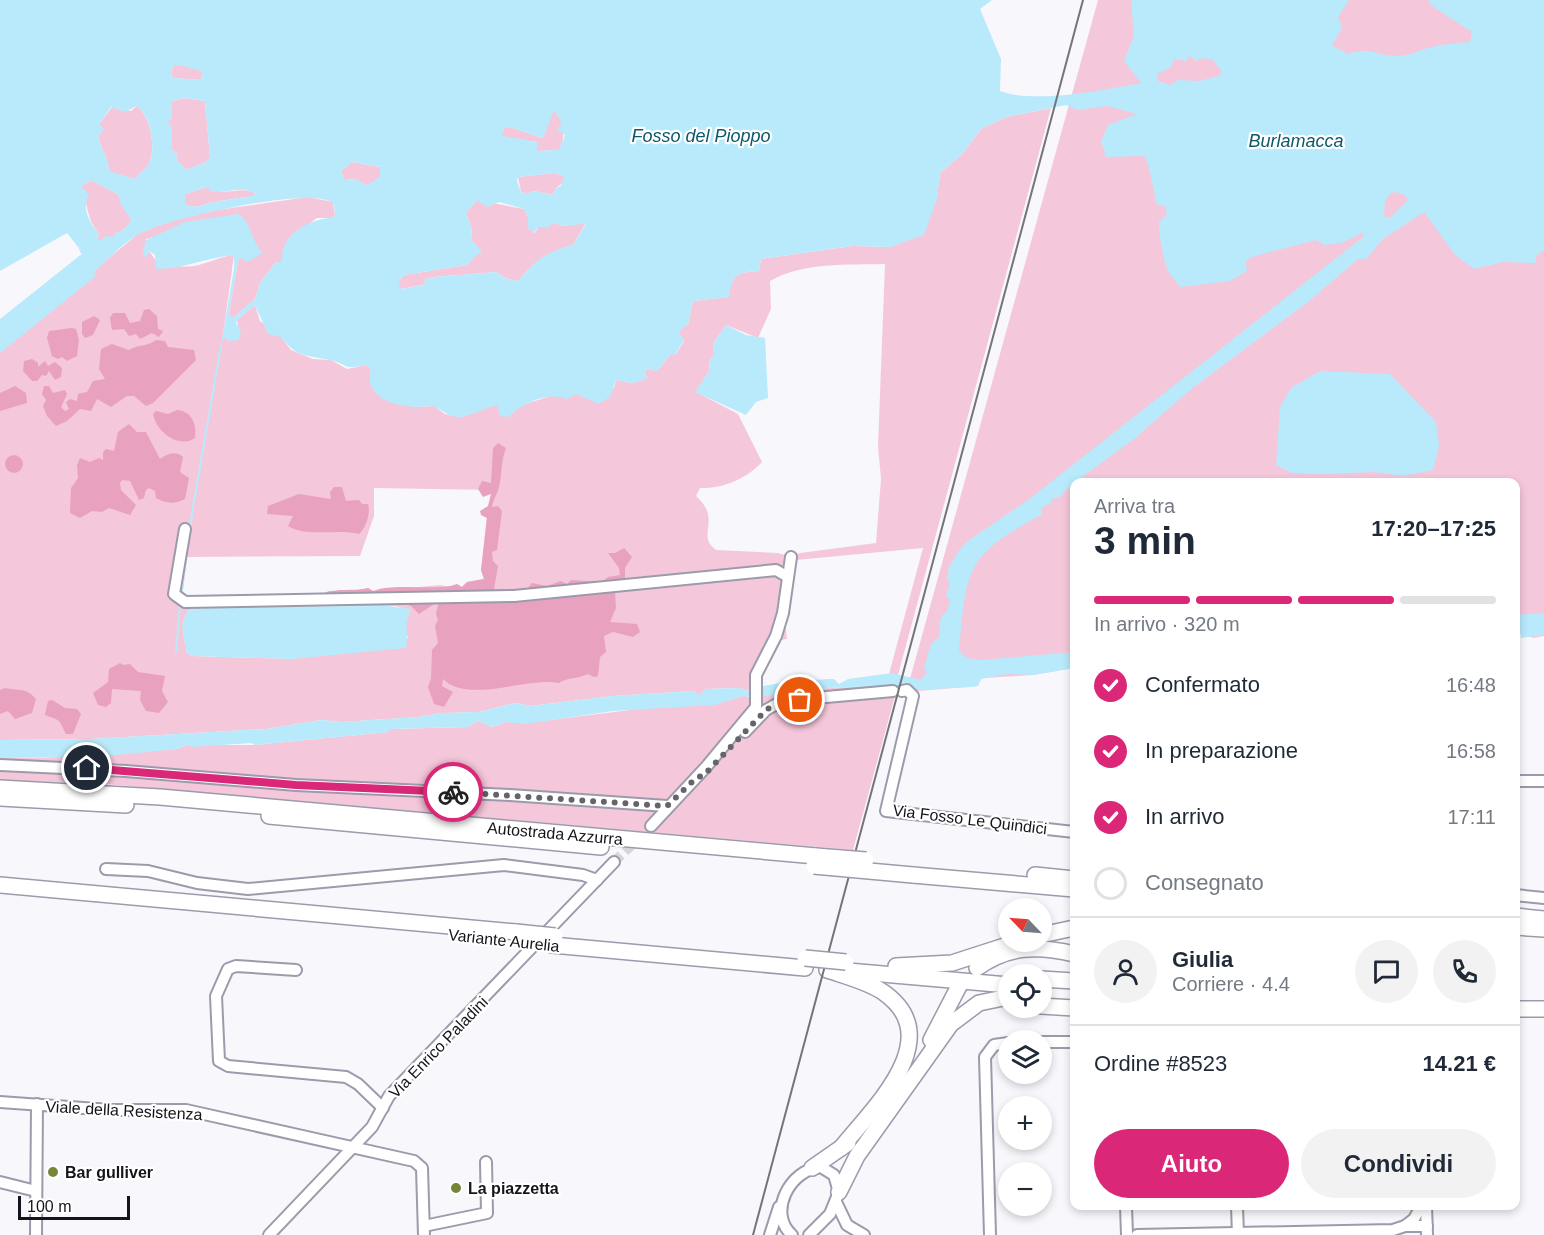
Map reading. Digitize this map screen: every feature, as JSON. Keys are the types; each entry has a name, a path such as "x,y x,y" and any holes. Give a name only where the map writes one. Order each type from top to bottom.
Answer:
{"highway":[{"name":"Autostrada Azzurra","path":"0,788 171,798 914,870 1070,889"},
{"name":"Autostrada Azzurra","path":"0,798 236,813 815,861"},
{"name":"Autostrada Azzurra","path":"914,870 1070,879"},
{"name":"Variante Aurelia","path":"0,885 23,891 805,963 845,970 998,984"},
{"name":"Variante Aurelia","path":"0,894 23,891"},
{"path":"1520,917 1544,919"},
{"path":"1520,927 1544,929"},
{"path":"1052,933 1070,929"},
{"path":"896,966 952,963 998,948"},
{"path":"977,968 997,955 1022,948 1049,949 1070,953"},
{"name":"Variante Aurelia","path":"805,963 827,970 896,966 998,975"},
{"path":"841,1148 899,1074 906,1060 909,1041 906,1021 894,1002 876,988 845,970"},
{"path":"1052,980 1070,981"},
{"path":"918,1068 959,986"},
{"path":"1052,989 1070,991"},
{"path":"838,1197 857,1156 918,1068 961,1014 982,1001 998,999"},
{"path":"1052,999 1070,1000"},
{"path":"1520,1000 1544,1000"},
{"path":"1052,1007 1070,1008"},
{"path":"918,1068 968,1021 988,1010 998,1008"},
{"path":"1520,1009 1544,1009"},
{"path":"812,1168 871,1123 905,1086"}],"street":[{"path":"185,529 174,594 181,600 514,596 748,571 776,570 788,577"},
{"path":"651,826 667,806 697,777 756,707 755,681 776,636 783,613 791,557"},
{"name":"Via Fosso Le Quindici","path":"697,777 703,776 766,710 782,701 907,690 913,696 886,811 1070,832"},
{"path":"0,765 126,771 296,785 510,795 667,806"},
{"path":"1520,781 1544,781"},
{"name":"Via Enrico Paladini","path":"269,1235 378,1120 389,1096 614,862"},
{"path":"106,869 148,871 197,883 248,889 504,865 583,875 597,880"},
{"path":"1520,896 1544,898"},
{"path":"296,970 236,966 228,969 216,996 219,1061 228,1066 346,1077 358,1084 383,1108"},
{"path":"1052,1042 1070,1042"},
{"path":"990,1235 985,1057 990,1047 998,1045"},
{"name":"Viale della Resistenza","path":"0,1102 111,1110 186,1110 352,1147"},
{"path":"36,1235 37,1104"},
{"path":"352,1147 418,1163 422,1168 423,1177 424,1231 487,1214 486,1162"},
{"path":"770,1235 781,1204 796,1179 812,1168 820,1167 831,1172 837,1180 838,1197 847,1225 864,1235"},
{"path":"0,1182 36,1191"},
{"path":"809,1235 824,1222 838,1197"},
{"path":"781,1204 783,1224 792,1235"},
{"path":"1126,1210 1127,1235"},
{"path":"1237,1210 1238,1234"},
{"path":"1406,1231 1419,1210"},
{"path":"1137,1235 1392,1230 1427,1233 1426,1210"}],"shaded area":[{"path":"1098,0 1544,0 1544,636 1533,638 1520,632 1520,478 1070,478 1070,669 1033,675 982,678 977,686 918,691 908,686"},
{"path":"173,65 189,66 200,70 203,72 201,80 173,78 171,74"},
{"path":"185,98 205,101 210,157 206,162 186,170 176,159 178,154 172,150 167,122 172,112 172,101"},
{"path":"137,106 142,111 151,132 152,155 149,164 135,179 109,172 98,135 101,133 99,124 112,107 131,111"},
{"path":"1051,108 898,675 889,674 923,548 796,560 785,620 787,639 773,641 755,687 750,691 737,688 705,689 699,696 694,691 613,696 531,706 515,703 479,712 341,722 322,720 266,729 90,739 0,740 0,348 139,233 171,221 217,210 308,197 333,202 335,215 331,218 317,218 288,239 282,262 276,262 260,283 255,299 233,318 229,315 239,256 256,247 247,224 238,214 146,239 146,257 149,251 157,262 185,267 234,255 222,343 223,337 238,327 237,320 255,305 260,321 281,337 291,350 313,359 331,360 347,369 366,365 413,407 434,406 445,414 461,417 497,404 519,406 557,394 614,388 616,380 633,383 647,378 644,371 650,369 657,371 671,354 676,354 684,341 679,333 683,326 688,325 693,301 728,297 736,276 745,272 759,271 761,259 852,246 890,247 937,198 940,173 962,154 981,129 1006,117","holes":["885,264 878,446 881,479 876,543 800,553 791,557 778,553 716,550 708,539 708,512 696,496 700,488 717,487 734,482 762,462 738,414 696,392 709,371 710,360 714,356 713,344 726,325 758,338 771,309 770,281 797,270 826,266","374,488 493,490 488,506 481,570 484,579 467,582 462,587 457,584 449,587 441,585 373,591 368,588 346,592 328,591 319,600 182,600 187,557 360,556 374,516","395,606 410,610 404,628 408,638 324,655 291,659 193,656 187,653 183,631 186,615 189,610 214,607"]},
{"path":"553,110 560,118 563,128 563,140 559,150 537,151 536,142 501,136 504,128 513,128 543,138"},
{"path":"352,162 380,167 380,177 367,186 355,179 344,180 341,171"},
{"path":"554,173 564,176 564,182 556,188 553,195 534,191 527,194 521,192 518,177"},
{"path":"91,180 119,195 122,205 132,219 126,228 115,234 115,237 99,241 97,238 99,234 89,216 81,186"},
{"path":"207,187 225,192 244,190 256,193 252,196 200,206 185,204 185,194"},
{"path":"477,200 524,209 528,217 528,228 535,233 538,227 555,222 561,226 586,223 573,245 542,258 518,281 507,279 496,272 434,277 426,279 423,285 400,289 398,282 404,275 466,265 481,251 471,240 472,230 466,213"},
{"path":"149,309 157,316 158,329 163,331 159,337 152,333 140,339 136,334 129,336 124,329 112,330 110,318 113,313 125,313 130,323 140,321 144,310"},
{"path":"94,316 100,320 93,335 85,338 82,334 82,322"},
{"path":"76,329 79,340 77,356 67,361 62,357 58,359 52,356 47,338 49,331"},
{"path":"156,340 165,341 168,347 194,350 196,360 153,403 146,406 134,396 127,396 111,407 97,399 91,411 80,409 67,421 56,426 47,416 43,406 46,400 42,394 44,386 49,386 53,393 65,390 67,394 61,407 65,411 69,409 66,402 70,399 77,401 78,394 87,392 93,381 105,379 99,369 101,349 112,344 129,350"},
{"path":"32,359 38,363 38,367 45,361 48,366 55,362 62,368 61,377 55,380 49,371 46,376 42,375 37,381 32,381 23,371 24,361"},
{"path":"15,386 26,393 27,403 0,411 0,393"},
{"path":"177,410 186,413 192,419 195,438 189,441 175,440 163,432 155,421 153,414 156,411 168,414"},
{"path":"129,424 137,432 146,432 160,459 174,453 183,457 180,472 189,478 185,499 178,502 163,501 156,498 155,491 149,488 144,498 139,500 130,481 122,480 121,490 136,505 130,515 109,508 102,512 92,511 80,518 70,513 71,488 78,478 77,465 80,458 90,462 99,458 103,460 103,452 106,449 114,451 118,432"},
{"path":"498,443 506,448 499,487 492,507 498,506 502,511 497,550 492,552 493,561 498,566 494,589 526,590 532,583 547,586 561,581 567,584 571,580 602,582 608,577 620,575 619,568 608,553 615,553 624,548 632,557 625,568 625,580 615,592 616,608 610,622 637,624 640,632 633,637 613,632 604,636 606,652 600,657 598,676 594,677 588,674 559,683 531,683 482,690 454,686 443,679 442,686 453,692 444,707 434,704 428,687 431,679 432,650 438,643 435,626 438,620 436,614 439,601 419,614 411,606 400,602 320,595 331,591 368,588 373,591 392,587 438,587 457,584 462,587 467,582 484,579 481,570 487,518 481,515 480,511 488,506 491,494 483,497 478,489 482,481 491,483 493,448"},
{"path":"14,455 20,458 23,464 20,470 14,473 8,470 5,464 8,458"},
{"path":"334,487 342,487 346,501 359,500 362,504 368,504 367,520 359,534 296,530 288,526 293,516 267,514 268,506 299,494 331,499 330,492"},
{"path":"120,663 130,664 138,672 165,676 162,691 168,702 159,713 146,711 140,700 141,691 112,689 111,703 106,707 98,705 93,693 108,682 109,669"},
{"path":"898,685 853,850 105,784 0,780 0,758 42,758 177,749 187,745 255,745 388,732 390,729 468,727 478,721 492,727 506,722 525,723 744,696 827,688"},
{"path":"5,688 25,691 32,695 36,699 32,713 15,719 8,711 0,714 0,690"},
{"path":"52,700 65,708 77,709 81,714 73,734 66,734 58,721 45,715 48,701"}],"water":[{"name":"Fosso del Pioppo","path":"0,0 992,0 980,9 1001,59 1000,91 1015,95 1050,96 1141,83 1124,61 1134,36 1131,0 1349,0 1338,17 1342,28 1332,45 1348,54 1367,51 1399,56 1437,46 1470,42 1472,32 1432,6 1428,0 1544,0 1544,250 1536,256 1536,263 1503,262 1474,269 1455,255 1424,212 1383,239 1366,259 1358,259 1308,302 1190,390 1134,439 1081,478 1070,478 1070,487 1058,498 1050,499 1052,503 1041,508 1042,514 989,548 976,564 968,584 963,606 959,651 967,658 982,660 1070,652 1070,669 1033,675 1009,674 981,679 978,686 918,690 908,685 827,688 814,692 744,696 714,705 613,711 525,724 506,722 492,727 478,721 468,727 390,729 389,732 255,745 251,743 192,747 187,745 177,749 96,757 0,758 0,740 90,739 266,729 322,720 341,722 479,712 515,703 531,706 613,696 694,691 699,695 705,689 738,688 749,691 777,684 816,680 834,679 839,684 848,679 892,673 921,680 927,672 924,668 931,644 940,636 939,624 943,614 947,612 950,600 946,596 950,583 947,580 949,567 960,549 969,540 1028,500 1363,237 1364,232 1342,243 1324,245 1316,240 1251,257 1245,262 1247,271 1230,281 1180,287 1166,267 1159,222 1167,214 1165,206 1157,205 1144,156 1106,157 1101,141 1108,125 1137,114 1107,106 1079,110 1066,105 1006,117 981,129 962,154 940,173 937,199 924,235 890,247 852,246 761,259 759,271 745,272 736,276 729,297 693,301 688,325 683,327 679,333 684,340 675,355 671,354 657,371 650,369 644,371 647,379 633,383 616,380 610,397 599,404 576,394 567,399 544,397 521,407 509,417 500,416 497,405 470,415 457,417 433,406 416,407 390,402 376,394 370,379 371,369 366,365 349,367 297,352 281,337 268,334 255,305 237,320 236,324 241,329 239,340 228,341 224,337 221,346 234,268 234,255 156,269 155,255 149,251 146,258 143,253 146,240 185,222 239,214 247,222 256,244 263,253 247,262 239,257 229,315 233,318 255,299 260,283 276,262 282,262 282,253 290,237 313,222 335,215 334,204 322,199 300,198 240,206 156,227 128,241 91,275 78,247 67,233 0,271","holes":["1190,56 1196,61 1202,58 1213,60 1222,72 1219,76 1199,81 1178,80 1170,85 1158,81 1157,74 1171,67 1174,59 1188,61 1187,57","173,65 203,72 201,80 173,78 171,74","185,98 205,101 210,157 206,162 186,170 176,159 178,154 172,150 172,126 167,122 172,119 172,101","137,106 142,110 151,131 152,155 147,166 135,179 109,171 98,135 104,130 99,124 111,107 125,112","554,110 562,123 557,129 565,135 559,150 537,151 537,142 502,136 504,128 513,128 543,138","352,162 380,167 380,177 367,185 355,179 344,180 341,171","554,173 564,176 561,186 556,188 553,195 534,191 527,194 521,192 518,177","91,180 119,195 121,205 131,219 126,228 114,234 114,237 107,236 99,241 97,238 99,234 86,210 89,195 81,186","207,187 212,192 240,190 256,193 200,206 185,204 185,194","1395,192 1405,195 1408,200 1391,217 1386,217 1384,214 1385,201 1391,193","477,200 487,207 499,202 524,209 528,217 528,228 534,233 538,227 549,227 555,222 561,226 586,224 573,245 556,250 542,258 518,281 507,279 496,272 435,277 426,279 423,285 401,289 398,282 404,275 466,265 482,251 471,240 472,230 466,213"]},
{"path":"726,325 746,335 765,338 768,398 756,402 746,415 695,392 709,371 710,360 714,356 713,344"},
{"path":"1320,371 1390,374 1436,422 1439,446 1433,470 1403,476 1375,472 1321,474 1292,473 1276,465 1280,407 1291,388"},
{"path":"388,606 411,609 407,620 406,648 291,659 193,656 187,653 183,631 183,621 189,610 214,607"},
{"path":"1544,613 1544,635 1521,638 1520,615"}],"waterway":[{"name":"Burlamacca","path":"0,324 82,259 91,275 0,348"},
{"name":"Burlamacca","path":"0,335 83,270"},
{"path":"181,595 193,507 221,346"},
{"path":"176,652 180,604"}],"tunnel":[{"path":"614,862 651,826"}],"railway":[{"path":"753,1235 1083,0"}],"way so far":[{"path":"453,792 667,806 697,777 703,776 766,710 782,701 800,700"}],"place":[{"name":"Bar gulliver","path":"53,1172"},
{"name":"La piazzetta","path":"456,1188"}],"route":[{"path":"87,768 296,785 453,792"}]}
